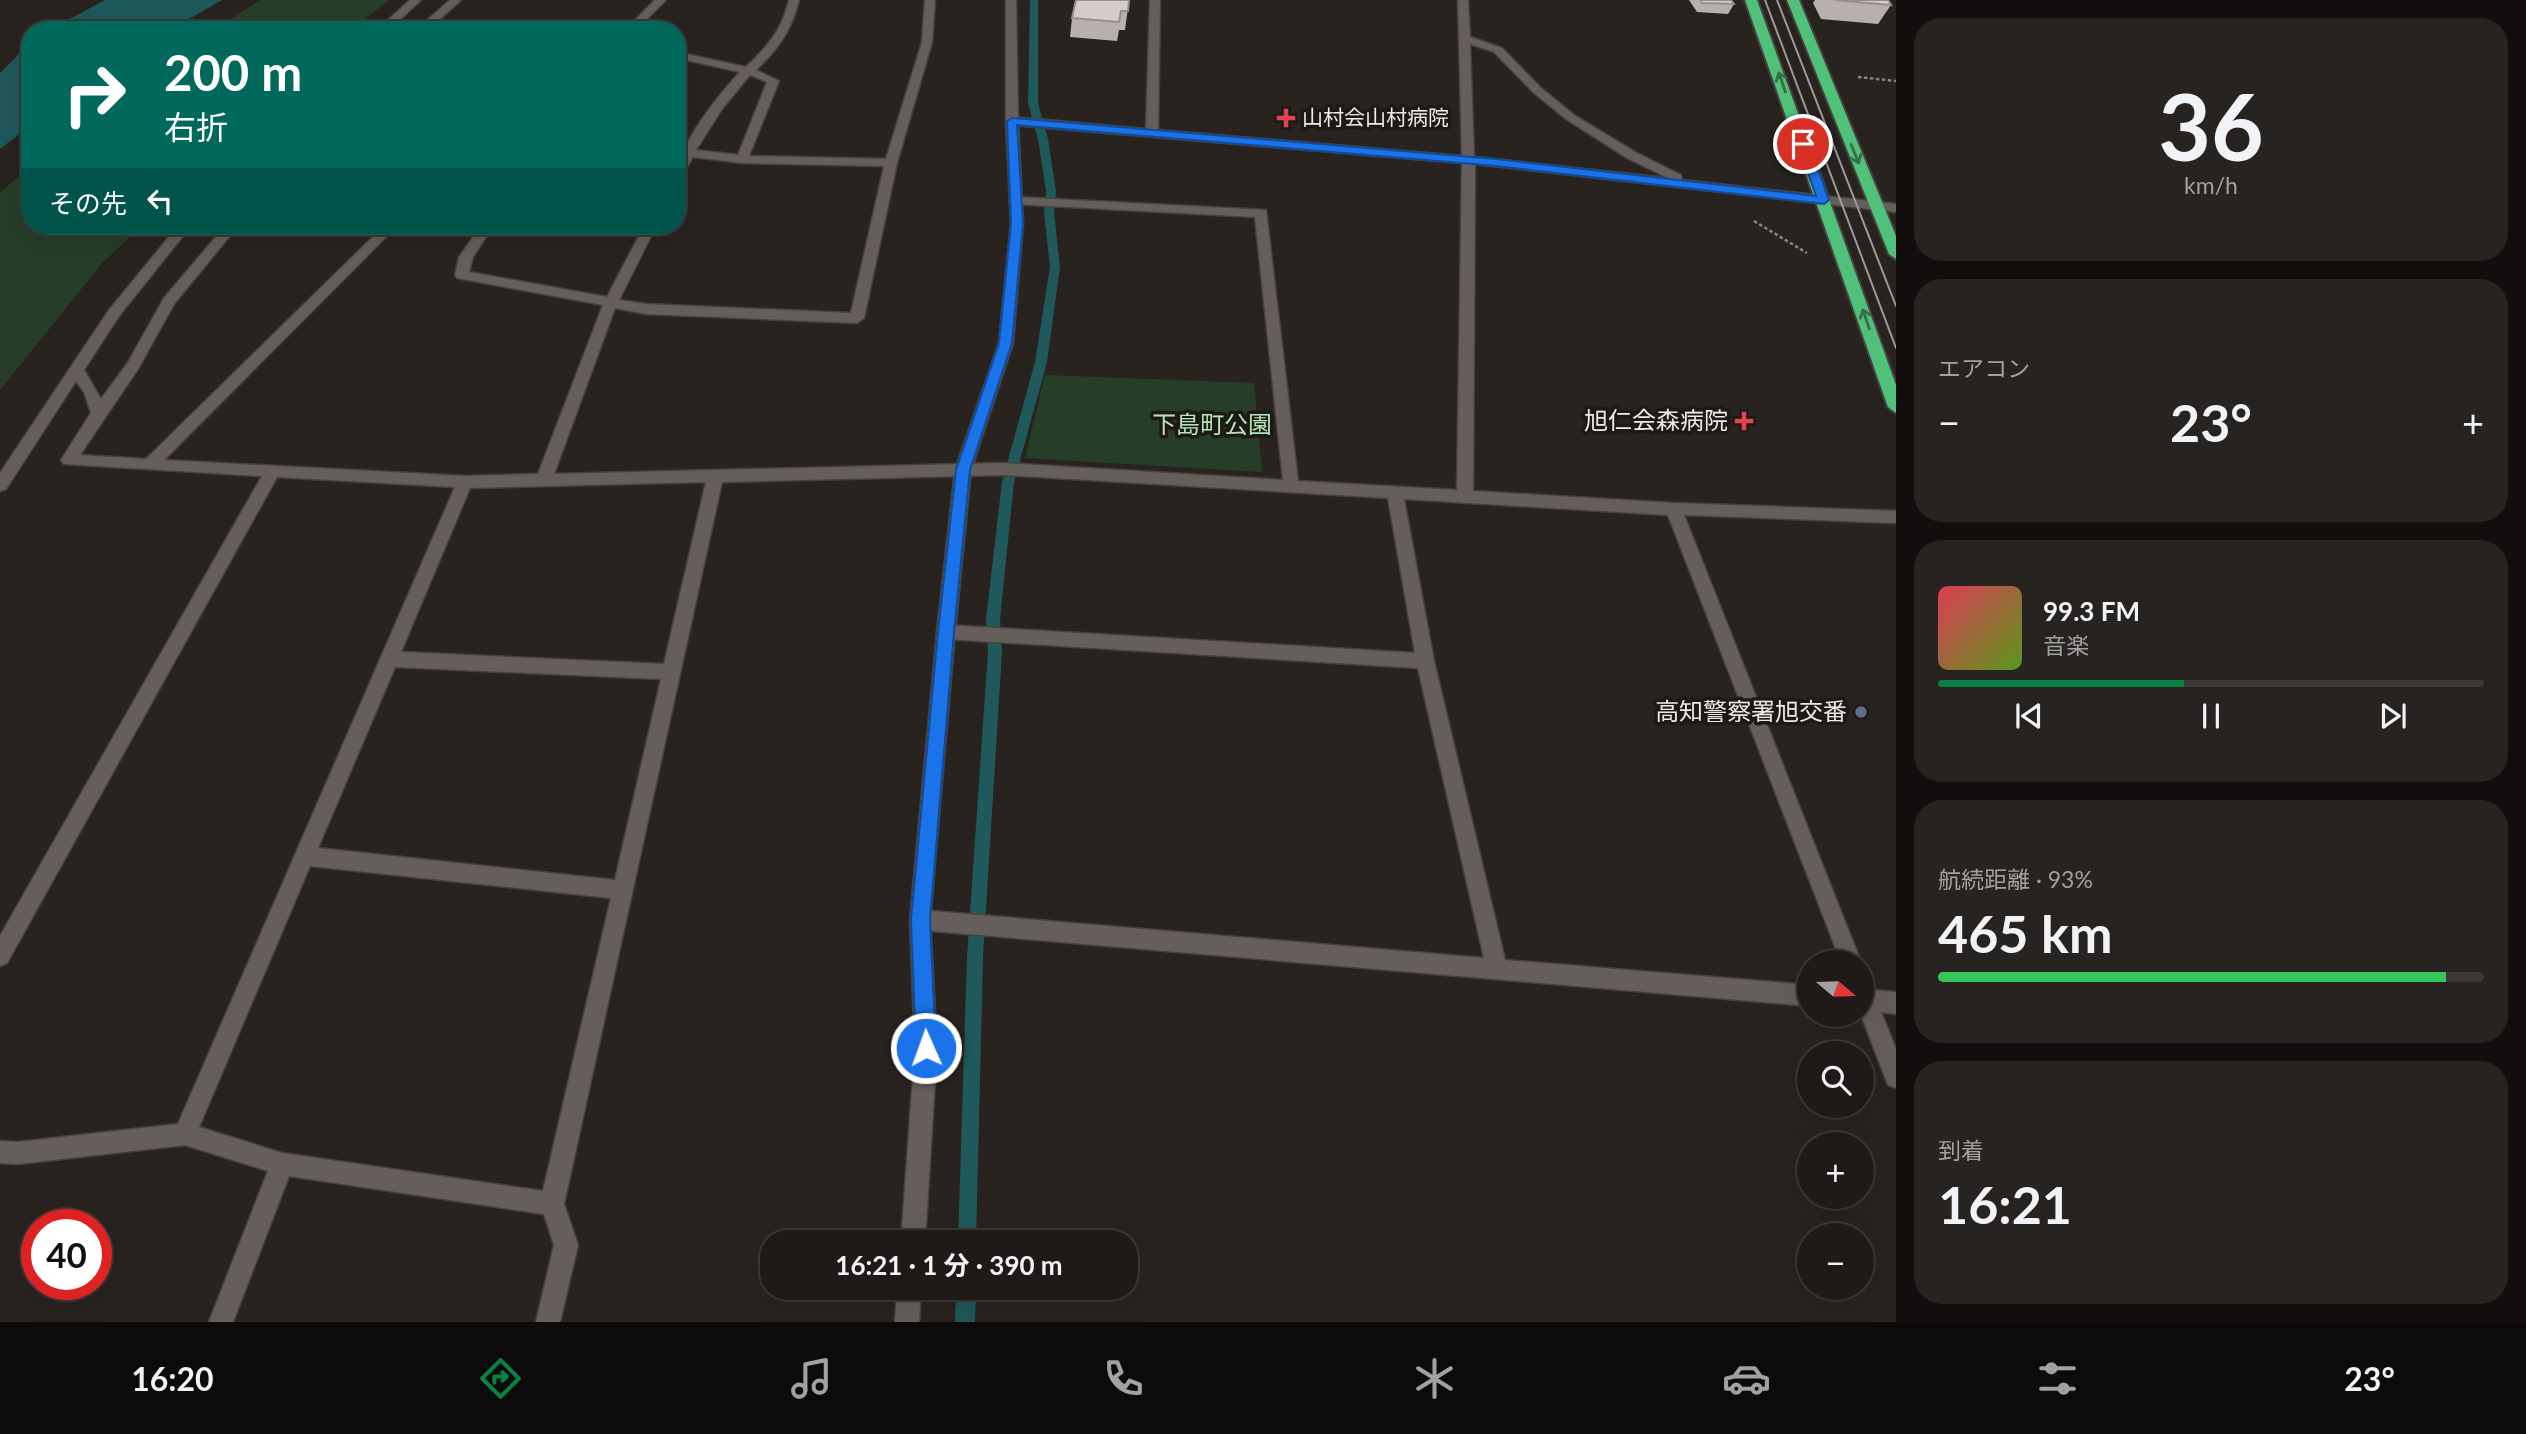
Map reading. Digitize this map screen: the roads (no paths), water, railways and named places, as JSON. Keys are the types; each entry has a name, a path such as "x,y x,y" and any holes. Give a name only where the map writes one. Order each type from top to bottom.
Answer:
{"highway":[{"path":"1751,0 1853,281 1889,366 1896,407"},
{"path":"1793,0 1896,254"}],"street":[{"path":"392,21 416,0"},
{"path":"432,21 456,0"},
{"path":"639,21 661,0"},
{"path":"686,157 734,87 781,40 791,22 794,0"},
{"path":"481,235 466,257 462,275 646,309 857,318 891,163 927,42 930,0"},
{"path":"913,1230 926,1048 920,920 963,470 1006,343 1017,223 1024,202 1012,121 1011,0"},
{"path":"1152,134 1155,0"},
{"path":"1463,0 1468,161 1465,497"},
{"path":"1464,38 1499,50 1537,90 1570,117 1631,155 1689,184"},
{"path":"686,57 750,71 773,82 742,159"},
{"path":"1012,121 1468,161 1896,208"},
{"path":"688,153 742,159 891,163"},
{"path":"1024,202 1261,213 1291,486"},
{"path":"0,485 114,313 179,235"},
{"path":"224,235 169,301 133,366 69,460 465,482 1002,469 1674,509 1896,517"},
{"path":"151,463 382,235"},
{"path":"544,480 610,304 645,235"},
{"path":"75,369 91,391 99,413"},
{"path":"0,956 272,473"},
{"path":"548,1322 566,1245 552,1204 715,477"},
{"path":"185,1134 465,482"},
{"path":"1395,492 1425,661 1497,968"},
{"path":"1674,509 1846,950"},
{"path":"946,632 1425,661"},
{"path":"388,659 672,672"},
{"path":"304,856 623,890"},
{"path":"920,920 1019,926 1797,995"},
{"path":"1874,999 1896,1003"},
{"path":"1874,1024 1896,1077"},
{"path":"0,1152 18,1153 185,1134 282,1164 552,1204"},
{"path":"221,1322 282,1164"},
{"path":"907,1322 908,1300"}],"water":[{"path":"105,0 222,0 186,21 66,21"},
{"path":"21,52 21,133 0,149 0,73"}],"waterway":[{"path":"967,1230 975,957 995,651 993,619 1008,482 1041,362 1055,267 1049,212 1051,191 1043,139 1033,103 1034,0"},
{"path":"965,1322 966,1300"}],"tram line":[{"path":"1765,0 1896,348"},
{"path":"1777,0 1896,306"}],"place":[{"name":"山村会山村病院","path":"1286,118"},
{"name":"旭仁会森病院","path":"1744,421"},
{"name":"高知警察署旭交番","path":"1861,712"}],"park label":[{"name":"下島町公園","path":"1212,425"}]}
